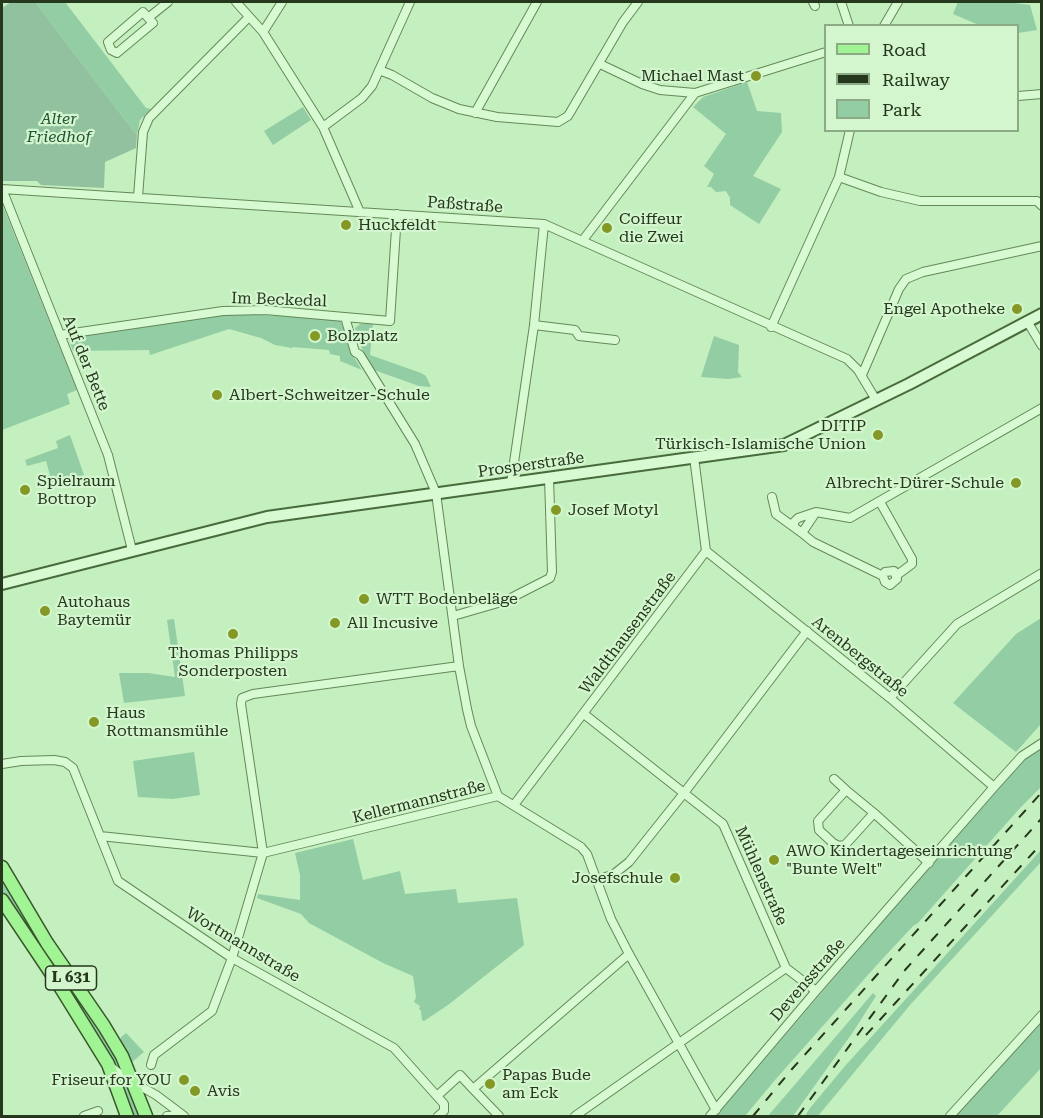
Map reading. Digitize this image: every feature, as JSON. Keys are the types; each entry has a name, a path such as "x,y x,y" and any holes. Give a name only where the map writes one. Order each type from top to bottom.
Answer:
{"main road":[{"name":"Prosperstraße","path":"2,584 267,517 784,445 1041,314"},
{"name":"L 631","path":"2,867 47,943 122,1056 147,1116"},
{"name":"L 631","path":"2,900 62,988 108,1064 126,1111"}],"street":[{"path":"148,18 168,2"},
{"path":"236,2 263,32 323,127 359,210"},
{"path":"263,32 282,2"},
{"path":"323,127 362,98 372,86 410,2"},
{"path":"475,113 537,2"},
{"path":"379,70 432,98 475,113 553,122 562,120 568,116 623,22 638,2"},
{"path":"842,2 848,24"},
{"path":"886,24 898,2"},
{"path":"143,12 148,18 153,23 117,53 111,50 108,42 143,12"},
{"path":"138,198 143,132 149,118 249,17"},
{"path":"600,64 660,90 694,93 824,52"},
{"path":"583,240 694,93"},
{"path":"1019,96 1041,94"},
{"path":"771,327 839,177 850,132"},
{"path":"839,177 881,192 920,201 1037,201 1041,206"},
{"name":"Paßstraße","path":"2,189 359,210 544,224 847,359 862,375 876,400"},
{"name":"Auf der Bette","path":"2,189 108,455 132,550"},
{"name":"Im Beckedal","path":"60,335 223,311 265,310 390,321 397,214"},
{"path":"511,483 534,325 544,224"},
{"path":"862,375 899,289 906,279 923,272 1041,246"},
{"path":"345,317 355,352 360,355 415,444 436,493 459,666 471,726 498,796"},
{"path":"1027,321 1041,346"},
{"path":"534,325 575,330 579,336 615,340"},
{"path":"794,527 794,522 798,518 816,512 850,518 1041,408"},
{"path":"694,458 706,550"},
{"path":"453,616 505,601 550,578 552,572 549,478"},
{"path":"772,497 776,514 813,542 883,576 885,582 890,585 897,579 897,575 912,564 912,559 880,502"},
{"path":"802,533 816,512"},
{"name":"Arenbergstraße","path":"706,550 890,698 994,787"},
{"name":"Waldthausenstraße","path":"514,805 706,550"},
{"path":"890,698 957,624 1041,573"},
{"path":"598,880 614,874 628,862 684,793 807,631"},
{"path":"151,1065 154,1055 212,1011 232,958 263,853 242,698 459,666"},
{"name":"Mühlenstraße","path":"584,714 723,824 786,968 816,991"},
{"name":"Devensstraße","path":"710,1116 994,787 1022,756 1041,742"},
{"name":"Wortmannstraße","path":"2,764 54,760 64,762 73,768 118,881 232,958 394,1048 444,1104 444,1109 438,1116"},
{"path":"834,779 929,863"},
{"path":"846,790 818,821 819,830 833,843 839,846 846,845 873,813"},
{"name":"Kellermannstraße","path":"100,836 263,853 498,796 584,850 598,880 611,919 628,954 716,1110"},
{"path":"473,1089 628,954"},
{"path":"575,1116 786,968"},
{"path":"950,1116 1041,1015"},
{"path":"108,1064 183,1116"},
{"path":"437,1096 460,1075 499,1116"},
{"path":"84,1116 98,1111"},
{"path":"167,1116 183,1116"}],"green space":[{"name":"Alter Friedhof","path":"11,2 35,2 137,134 136,148 105,162 104,188 41,185 37,181 2,181 2,8"},
{"path":"35,2 65,2 146,108 151,109 140,120 137,134 135,133"},
{"path":"958,2 1006,2 1030,5 1037,30 1019,33 1019,24 977,24 953,14"},
{"path":"747,82 757,111 781,113 782,132 753,176 781,189 759,224 730,205 730,198 726,191 716,192 711,187 707,187 714,174 704,166 726,134 693,107 703,97"},
{"path":"303,107 311,120 273,145 264,131"},
{"path":"2,204 77,390 67,394 70,404 2,430"},
{"path":"241,314 337,319 341,321 350,351 362,370 340,361 340,356 330,354 329,350 275,345 261,338 229,329 150,355 149,350 73,351 69,340 73,336"},
{"path":"373,323 370,355 421,373 426,376 431,387 419,386 374,370 363,352 355,328 360,324"},
{"path":"714,336 739,345 738,372 742,377 728,379 701,377"},
{"path":"70,435 84,475 42,487 43,477 50,475 46,461 27,466 25,460 58,448 56,441"},
{"path":"1041,618 1041,724 1016,752 953,703 1016,634"},
{"path":"174,619 185,696 124,703 119,673 148,673 175,677 167,620"},
{"path":"1041,748 1041,787 875,967 745,1116 716,1116 991,795 1025,759"},
{"path":"194,752 200,795 173,799 138,797 133,761"},
{"path":"353,839 363,880 400,871 405,894 456,889 458,903 517,898 524,945 448,1005 424,1021 422,1020 420,1006 414,1002 416,997 413,976 383,963 309,923 301,914 257,898 258,894 300,900 300,875 295,853"},
{"path":"1041,850 1041,862 910,1005 818,1116 805,1116 845,1066"},
{"path":"2,879 112,1048 122,1072 79,1004 12,910 2,892"},
{"path":"873,993 876,996 853,1032 793,1116 768,1116"},
{"path":"1041,1023 1041,1068 997,1116 956,1116"},
{"path":"126,1033 144,1052 132,1062 120,1041"},
{"path":"120,1078 132,1088 142,1116 132,1116"}],"railway":[{"path":"753,1116 792,1069 1042,792"},
{"path":"798,1116 905,970 1042,818"},
{"path":"866,1035 1042,843"}],"place":[{"name":"Michael Mast","path":"756,76"},
{"name":"Huckfeldt","path":"346,225"},
{"name":"Coiffeur die Zwei","path":"607,228"},
{"name":"Engel Apotheke","path":"1017,309"},
{"name":"Bolzplatz","path":"315,336"},
{"name":"Albert-Schweitzer-Schule","path":"217,395"},
{"name":"DITIP Türkisch-Islamische Union","path":"878,435"},
{"name":"Albrecht-Dürer-Schule","path":"1016,483"},
{"name":"Spielraum Bottrop","path":"25,490"},
{"name":"Josef Motyl","path":"556,510"},
{"name":"WTT Bodenbeläge","path":"364,599"},
{"name":"Autohaus Baytemür","path":"45,611"},
{"name":"All Incusive","path":"335,623"},
{"name":"Thomas Philipps Sonderposten","path":"233,634"},
{"name":"Haus Rottmansmühle","path":"94,722"},
{"name":"AWO Kindertageseinrichtung \"Bunte Welt\"","path":"774,860"},
{"name":"Josefschule","path":"675,878"},
{"name":"Friseur for YOU","path":"184,1080"},
{"name":"Papas Bude am Eck","path":"490,1084"},
{"name":"Avis","path":"195,1091"}]}
